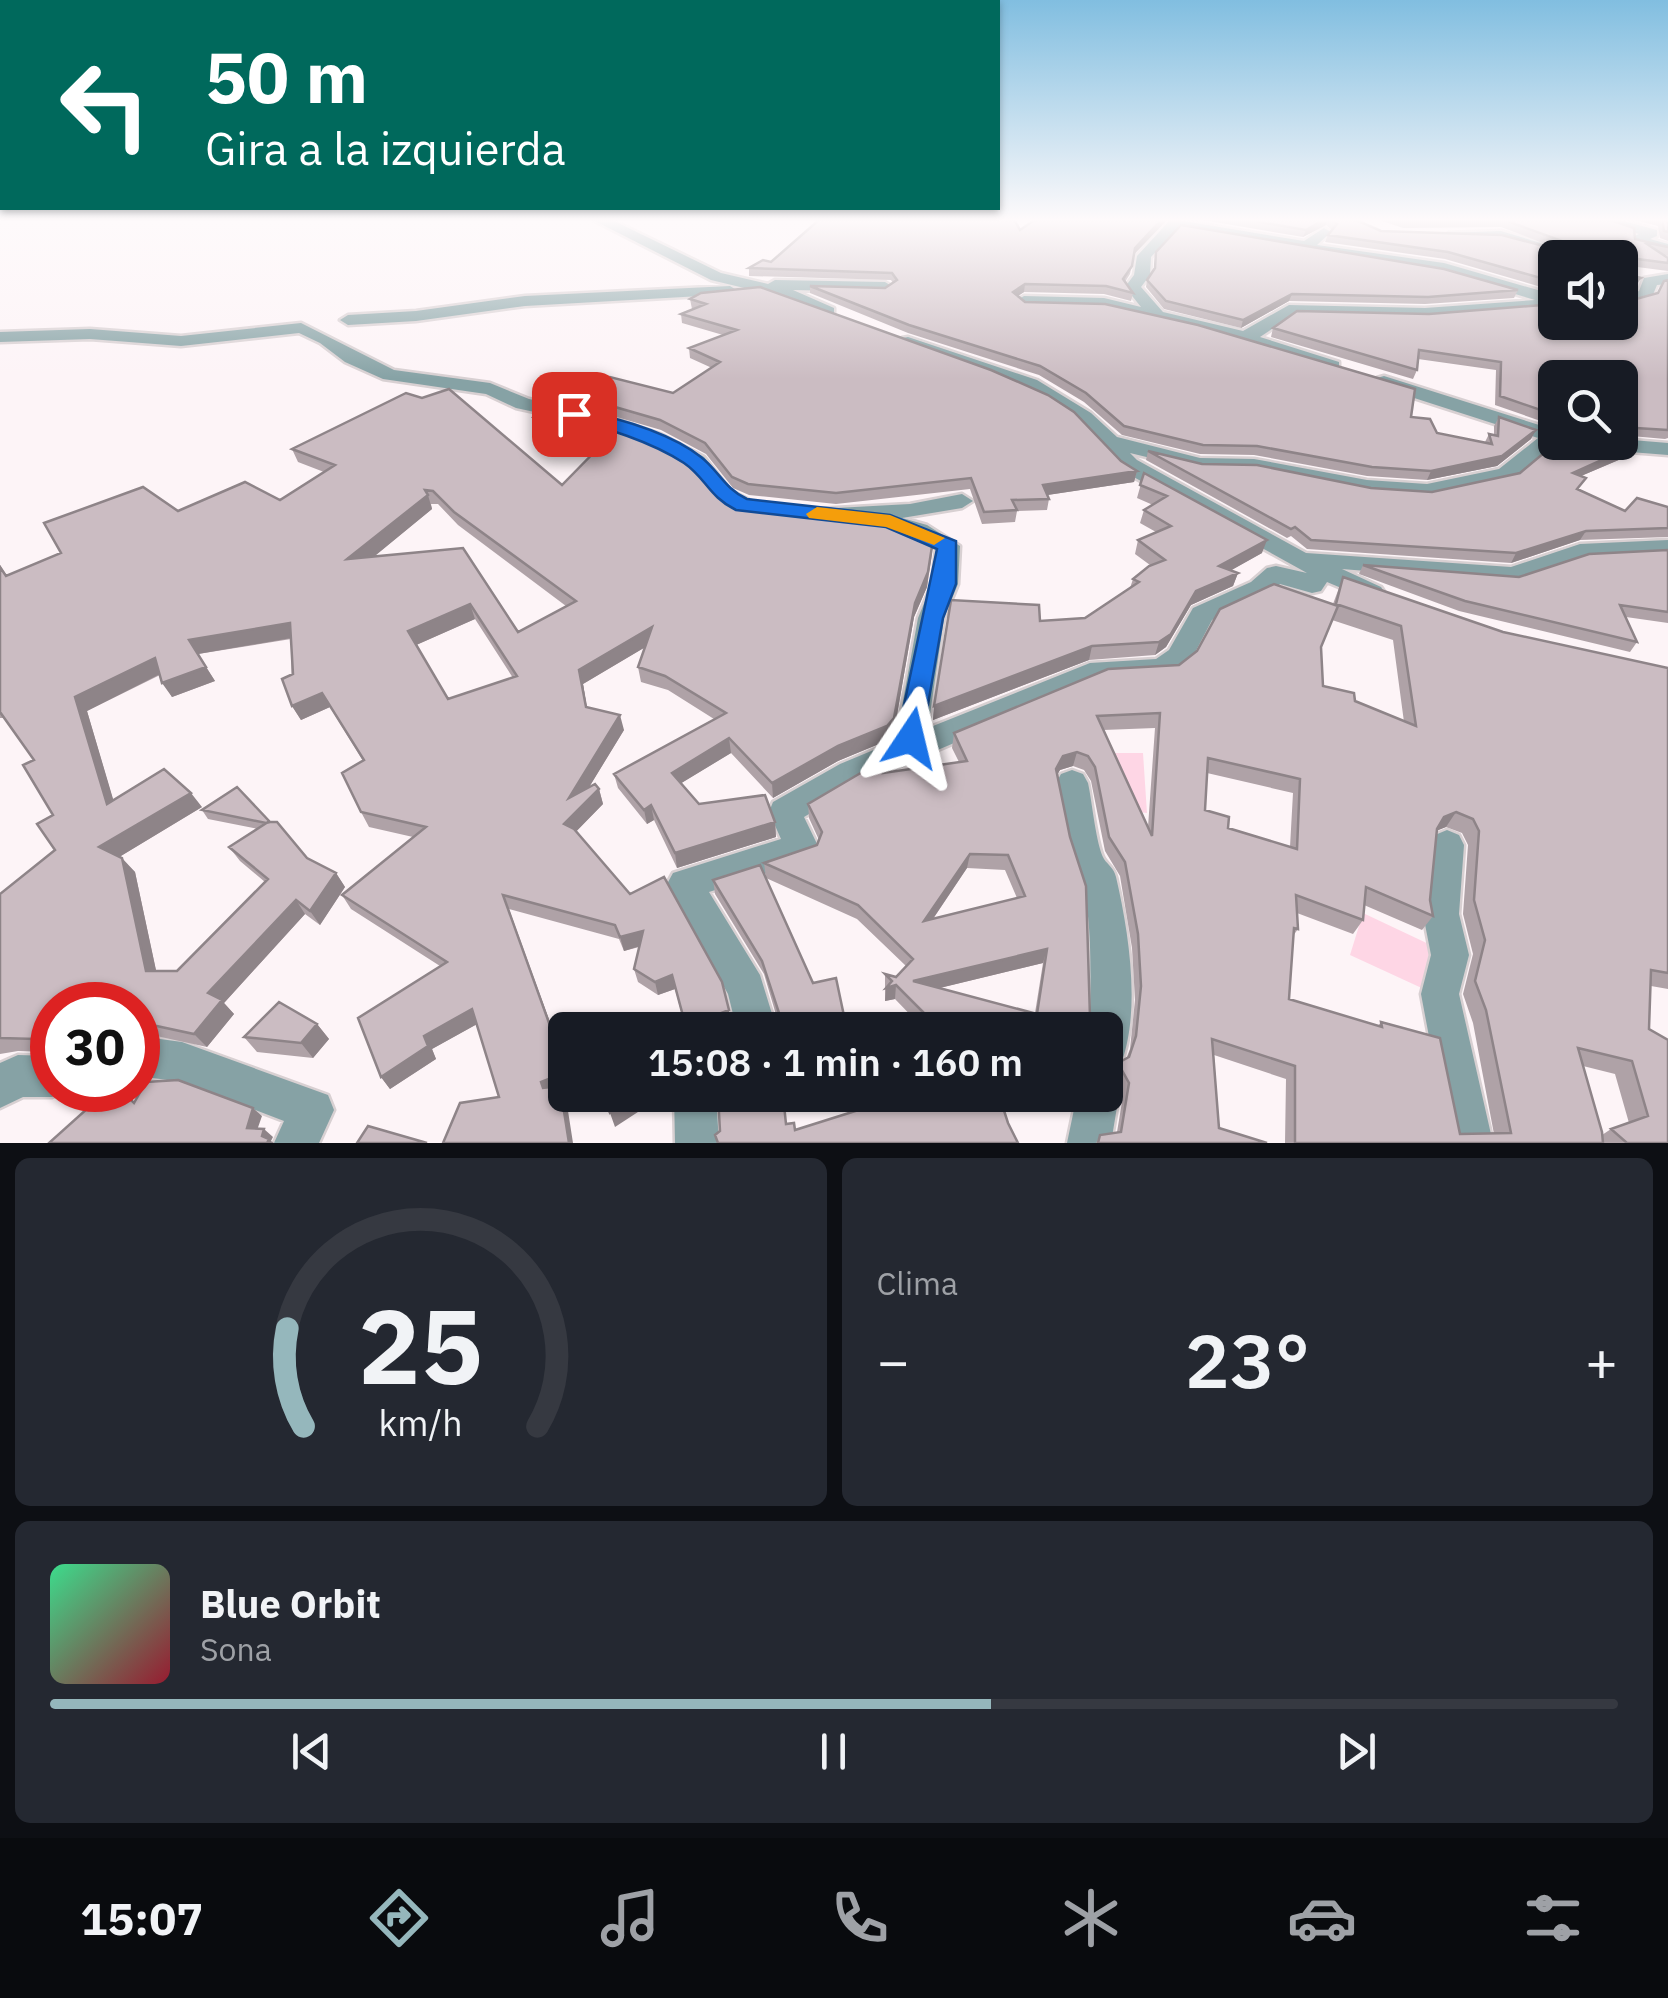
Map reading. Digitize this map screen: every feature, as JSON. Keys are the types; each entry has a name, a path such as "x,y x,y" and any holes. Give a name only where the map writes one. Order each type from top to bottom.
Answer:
{"street":[{"path":"708,272 761,286 845,319"},
{"path":"1142,272 1133,287 1157,316"},
{"path":"1458,272 1538,297"},
{"path":"348,320 416,316 511,302 693,295 761,286 885,287"},
{"path":"1024,301 1104,303 1244,337 1538,431"},
{"path":"1244,337 1269,328 1289,310 1424,313 1538,303"},
{"path":"0,337 66,333 181,341 301,328 326,339 350,358 390,375 490,389 524,404 600,420 653,438 696,462 722,496 768,511"},
{"path":"882,334 1030,382 1075,409 1113,442 1129,464 1295,557 1401,603"},
{"path":"1113,442 1200,464 1254,465 1366,487 1427,490 1506,474 1538,449"},
{"path":"1638,447 1668,449"},
{"path":"836,515 910,511 962,501"},
{"path":"802,513 890,521 948,546 944,584 931,618 911,738 900,753"},
{"path":"1295,557 1512,575 1580,552 1668,548"},
{"path":"752,1012 746,988 685,884 802,848 786,812 851,774 1100,670 1162,669 1179,658 1202,614 1260,588 1276,574 1312,585 1322,570"},
{"path":"1072,783 1090,873 1098,874 1109,1012"},
{"path":"1447,845 1440,914 1450,955 1440,994 1470,1143"},
{"path":"160,1059 182,1062 313,1110 296,1143"},
{"path":"696,1112 697,1143"},
{"path":"1089,1143 1095,1112"}],"shaded area":[{"path":"1103,753 1143,753 1147,813 1131,811"},
{"path":"1363,913 1435,947 1426,990 1350,955"}],"building":[{"path":"873,272 1128,272 1123,279 1133,293 1106,286 1025,284 1013,292 1025,302 1105,304 1198,325 1415,389 1411,417 1430,419 1437,433 1492,444 1489,434 1498,436 1499,417 1536,430 1502,456 1431,471 1372,467 1257,446 1203,445 1124,426 1086,393 1040,366 909,325 810,286 885,288 897,280 892,273"},
{"path":"1152,272 1456,272 1518,290 1428,297 1292,294 1243,320 1166,301 1147,280"},
{"path":"1668,280 1668,430 1638,428 1638,360 1538,360 1538,409 1500,396 1501,362 1419,350 1417,370 1273,328 1297,311 1429,314 1538,305 1538,340 1638,340 1638,299 1658,293"},
{"path":"760,287 991,370 1048,395 1074,412 1121,461 1137,471 1043,485 1049,499 1012,500 1017,510 984,512 971,478 836,493 748,484 732,477 705,443 660,420 577,396 610,377 673,393 720,362 689,348 737,330 681,314 706,304 690,299 701,293"},
{"path":"449,389 562,485 610,436 534,417 551,407 642,432 684,457 711,490 732,500 853,511 933,540 928,572 915,603 894,718 887,726 838,746 772,783 729,738 672,773 699,804 765,795 775,822 675,853 651,805 644,810 614,774 726,713 665,676 638,667 652,627 579,670 586,707 620,715 569,798 595,784 599,789 564,824 574,829 630,894 664,877 722,982 729,1010 682,1012 672,975 655,982 634,969 643,931 620,937 615,925 503,895 548,1020 548,1079 541,1082 543,1088 548,1087 548,1112 564,1112 569,1143 443,1143 460,1103 499,1097 472,1009 424,1036 428,1046 381,1077 358,1018 447,962 342,895 426,827 361,812 342,773 364,760 322,693 292,706 282,679 293,674 290,623 189,640 206,667 162,683 155,658 75,697 107,804 164,769 191,793 99,847 122,858 146,971 177,971 268,879 229,847 268,822 277,822 307,858 336,873 310,911 296,900 208,993 222,1000 194,1034 160,1027 160,982 30,982 30,1039 0,1038 0,894 55,850 37,824 53,815 23,765 34,760 0,712 0,567 6,576 61,553 44,523 143,487 178,511 245,482 280,500 335,465 292,449 406,393 422,398","holes":["425,490 433,491 454,512 576,601 518,632 463,548 347,559 428,495","470,604 517,676 448,699 408,631"]},
{"path":"1148,451 1202,464 1257,465 1371,488 1432,492 1520,473 1538,458 1602,460 1573,473 1586,478 1577,489 1625,511 1637,498 1668,507 1668,528 1586,531 1516,553 1311,540 1295,527 1291,529"},
{"path":"1144,473 1267,540 1219,566 1238,573 1196,591 1171,634 1159,642 1092,646 934,706 951,600 1039,605 1040,621 1085,618 1139,582 1133,579 1149,566 1165,560 1138,540 1171,526 1144,510 1167,496 1140,485"},
{"path":"1668,550 1668,612 1620,605 1637,642 1465,601 1363,565 1519,577 1589,554"},
{"path":"1343,577 1503,632 1668,668 1668,973 1651,970 1649,1029 1668,1040 1668,1143 1627,1143 1611,1129 1648,1116 1632,1061 1578,1048 1603,1143 1295,1143 1295,1066 1212,1039 1219,1128 1267,1143 1098,1143 1100,1135 1121,1132 1129,1083 1123,1072 1123,1060 1129,1057 1136,1036 1141,986 1138,934 1125,862 1109,837 1095,767 1088,756 1077,752 1063,756 1056,769 1070,837 1086,886 1090,1012 1037,1012 1047,949 913,981 1029,1012 923,1012 896,985 886,988 892,981 885,974 896,977 913,959 858,905 764,863 817,845 822,832 808,804 864,771 886,762 883,773 967,761 954,733 1108,669 1179,665 1197,651 1220,609 1274,584 1338,606 1321,647 1323,686 1354,693 1355,701 1416,726 1401,626 1336,604","holes":["1160,713 1152,836 1097,716","1208,758 1300,779 1297,849 1228,828 1229,817 1205,810","1456,812 1473,819 1479,831 1474,900 1485,940 1475,981 1486,1010 1511,1133 1460,1134 1440,1038 1381,1022 1382,1027 1289,999 1294,928 1298,929 1296,895 1363,920 1366,887 1433,916 1430,900 1437,829 1444,817","970,854 1008,855 1025,896 924,921"]},
{"path":"237,787 270,822 202,810"},
{"path":"760,865 813,983 836,978 843,1012 779,1012 762,961 713,880"},
{"path":"279,1002 317,1024 301,1043 244,1037"},
{"path":"178,1080 253,1108 247,1128 264,1129 262,1136 269,1139 267,1143 49,1143 84,1112 160,1112 160,1081"},
{"path":"719,1112 785,1112 786,1124 794,1123 795,1130 852,1112 1004,1112 1018,1143 718,1143 715,1135 720,1131"},
{"path":"368,1126 427,1143 357,1143"}],"slow traffic":[{"path":"817,514 890,521 934,538"}],"route":[{"path":"574,414 653,438 696,462 722,496 743,505 768,511 890,521 919,530 948,546 944,584 931,618 911,738"}]}
